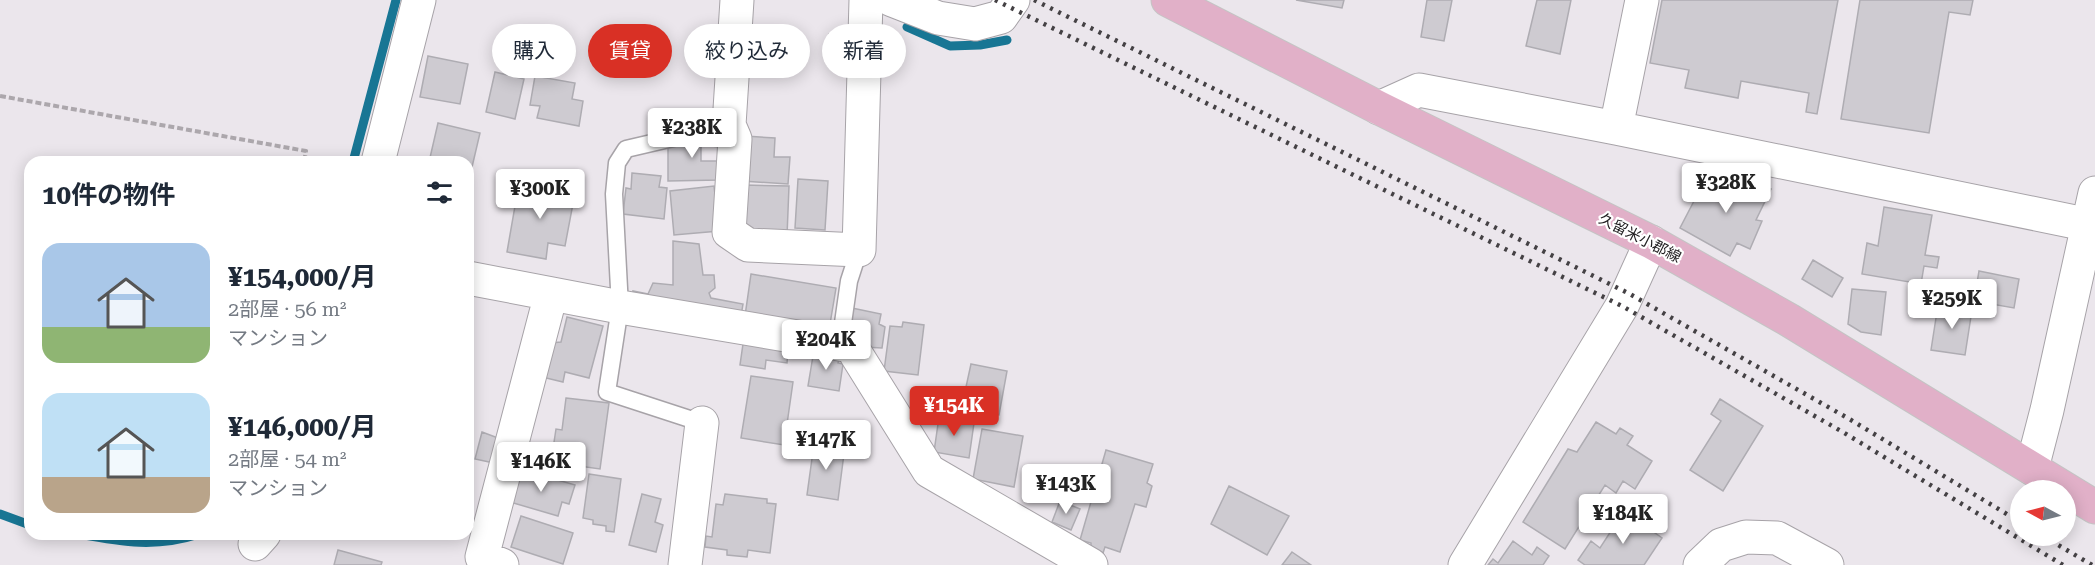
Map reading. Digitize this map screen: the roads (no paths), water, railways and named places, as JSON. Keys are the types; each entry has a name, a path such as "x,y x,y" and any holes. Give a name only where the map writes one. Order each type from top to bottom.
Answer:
{"main road":[{"name":"久留米小郡線","path":"1168,0 1379,108 1651,242 1789,320 2095,507"}],"street":[{"path":"380,156 419,0"},
{"path":"737,0 729,125 735,139 729,232 748,245 858,250 866,0"},
{"path":"892,0 938,18 975,24 1001,17 1013,0"},
{"path":"1616,128 1642,0"},
{"path":"1379,108 1419,90 2092,225"},
{"path":"2032,468 2092,225 2095,193"},
{"path":"1465,565 1622,306 1651,242"},
{"path":"474,279 620,307 851,346 929,471 1091,565"},
{"path":"502,565 482,557 551,294"},
{"path":"686,565 702,423"},
{"path":"1700,565 1721,544 1746,537 1777,538 1827,565"}],"lane":[{"path":"702,423 607,392 620,307 614,194 617,163 626,149 729,125"},
{"path":"840,344 849,281 858,250"}],"waterway":[{"path":"355,156 396,0"},
{"path":"907,27 950,46 980,45 1007,40"},
{"path":"0,514 24,523"},
{"path":"118,540 139,542 173,540"}],"railway":[{"path":"995,0 1622,306 1841,431 2063,565"},
{"path":"1034,0 1628,293 1851,420 2010,516"},
{"path":"2060,546 2092,565"}]}
